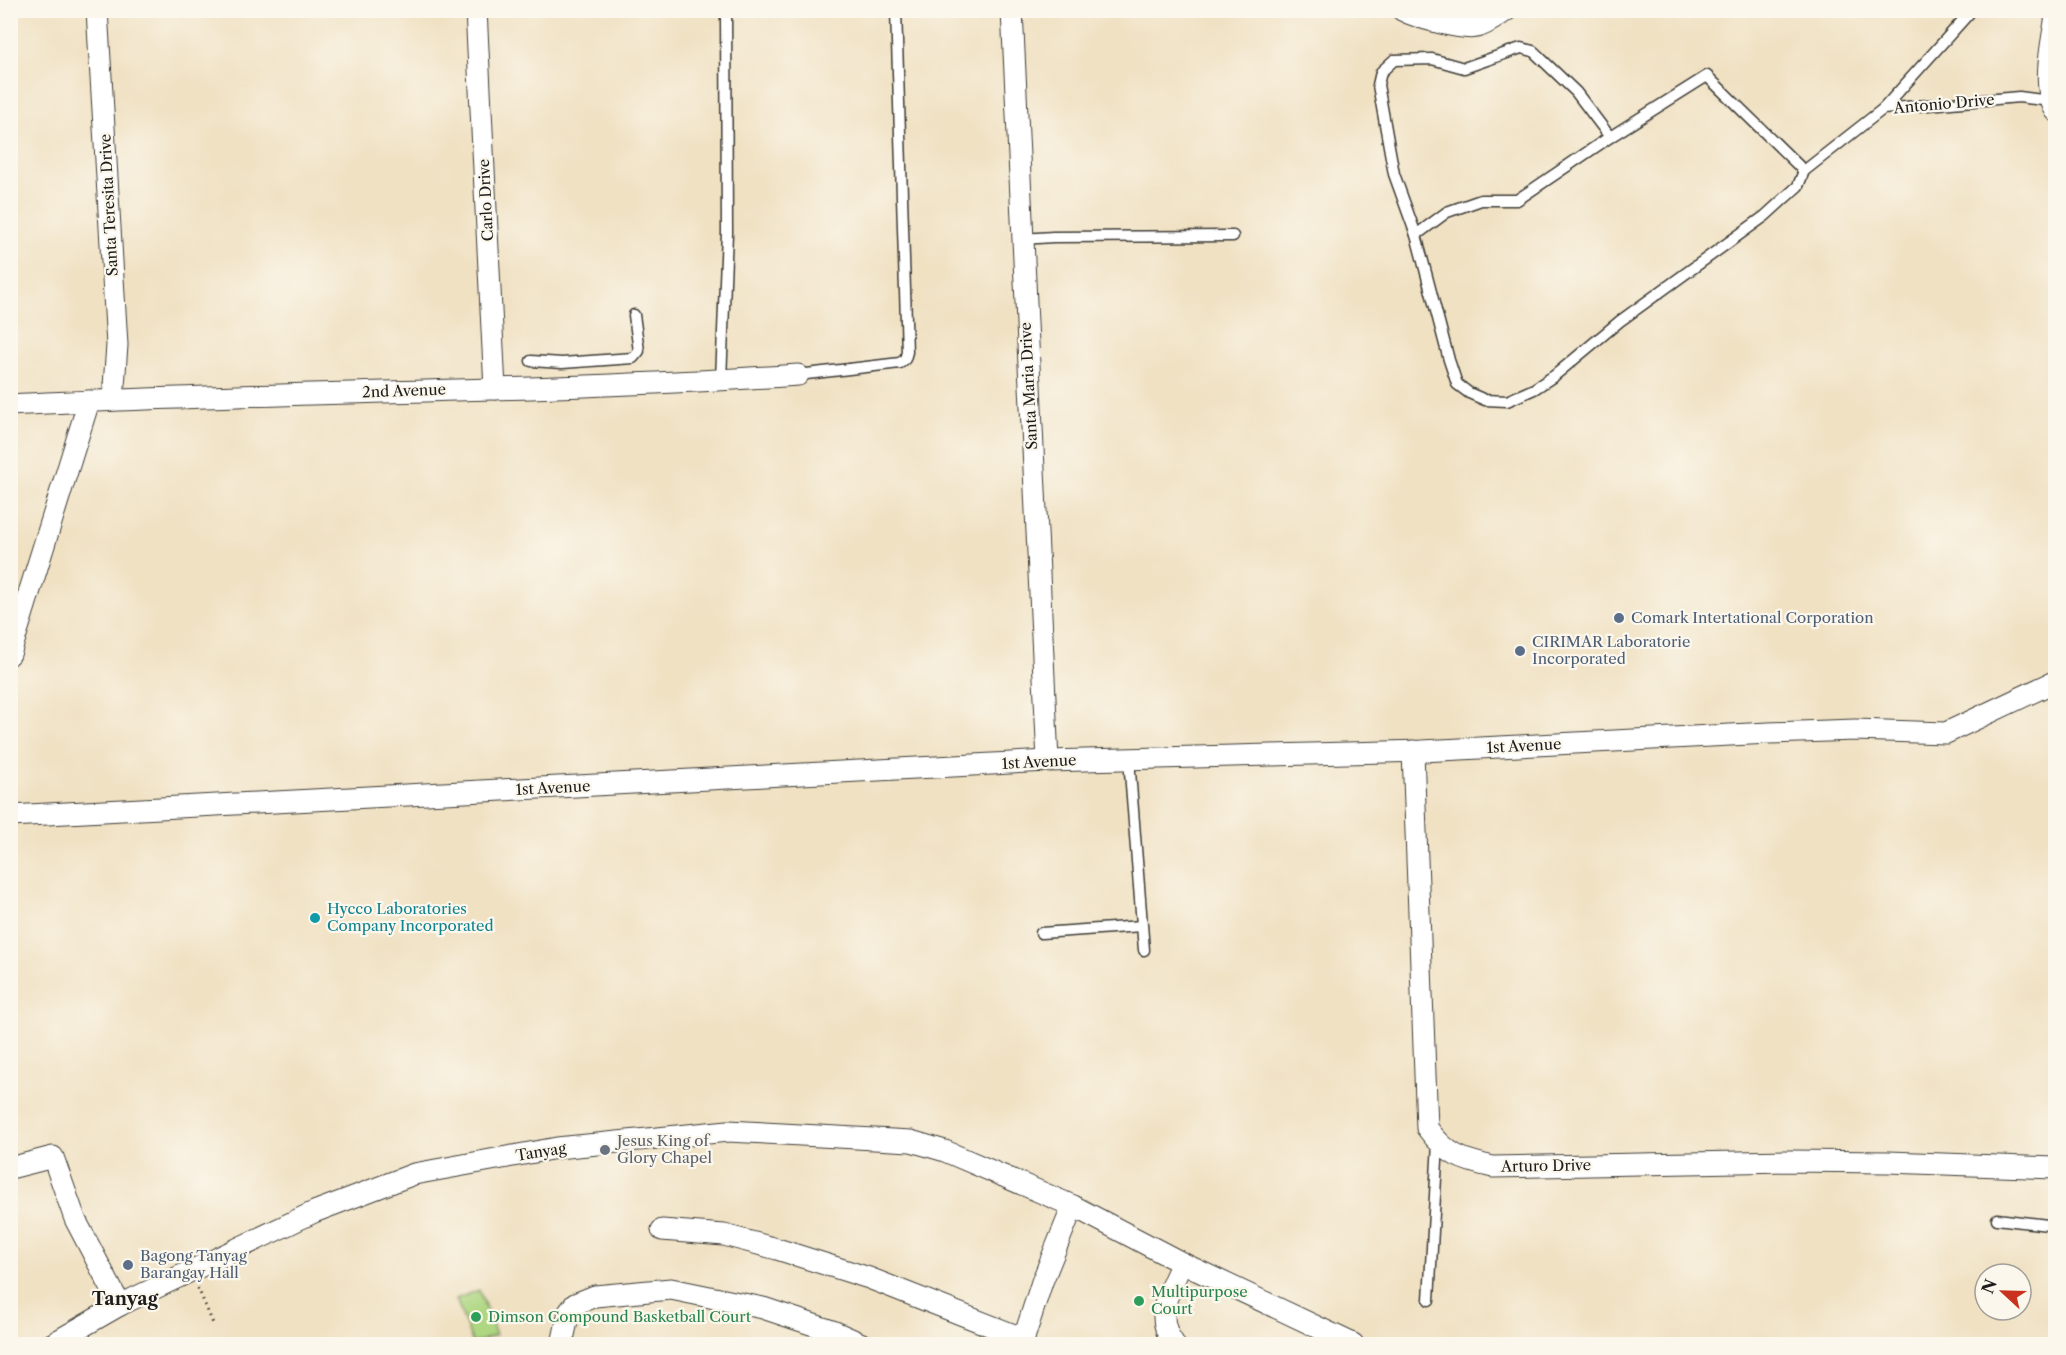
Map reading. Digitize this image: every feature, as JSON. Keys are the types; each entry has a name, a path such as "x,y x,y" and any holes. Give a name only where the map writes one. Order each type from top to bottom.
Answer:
{"street":[{"name":"Santa Teresita Drive","path":"97,10 117,345 113,400"},
{"name":"Carlo Drive","path":"476,10 495,389"},
{"name":"Santa Maria Drive","path":"1012,10 1048,761"},
{"path":"1402,10 1413,16 1476,28 1507,10"},
{"path":"2052,106 2050,54 2055,18"},
{"name":"2nd Avenue","path":"10,405 495,389 798,375"},
{"path":"10,654 88,401"},
{"name":"1st Avenue","path":"10,816 1048,761 1413,751 1855,730 1946,733 2055,681"},
{"path":"1413,751 1428,1128 1438,1143"},
{"name":"Tanyag","path":"52,1344 120,1305 192,1269 314,1212 414,1174 557,1148 728,1131 911,1141 945,1152 1066,1202 1182,1263 1353,1344"},
{"name":"Arturo Drive","path":"1438,1143 1462,1160 1493,1167 1811,1161 2055,1168"},
{"path":"10,1168 53,1157 75,1219 120,1305"},
{"path":"662,1230 724,1235 777,1249 869,1278 1023,1342 1066,1202"},
{"path":"1174,1344 1166,1333 1164,1308 1182,1263"},
{"path":"562,1344 569,1312 575,1304 595,1296 671,1289 763,1308 835,1332 862,1344"}],"lane":[{"path":"721,380 727,233 726,10"},
{"path":"798,375 900,363 908,352 896,10"},
{"path":"1883,109 1972,10"},
{"path":"2046,11 2055,18"},
{"name":"Antonio Drive","path":"1610,137 1576,92 1533,51 1521,48 1464,68 1432,59 1394,60 1381,72 1378,85 1394,174 1416,235 1457,384 1469,393 1485,400 1507,401 1534,389 1554,376 1620,321 1765,216 1798,186 1804,171 1883,109 2019,98 2052,106"},
{"path":"1416,235 1447,212 1481,200 1517,200 1610,137 1707,76 1804,171"},
{"path":"1022,239 1233,236"},
{"path":"531,361 562,363 633,358 639,351 634,315"},
{"path":"1129,759 1144,950"},
{"path":"1041,933 1142,926"},
{"path":"1429,1300 1438,1143"},
{"path":"1997,1219 2055,1226"}],"path":[{"path":"192,1269 214,1326"}],"green space":[{"name":"Dimson Compound Basketball Court","path":"479,1290 496,1335 473,1344 456,1299"}],"place":[{"name":"Comark Intertational Corporation","path":"1619,618"},
{"name":"CIRIMAR Laboratorie Incorporated","path":"1520,651"},
{"name":"Hycco Laboratories Company Incorporated","path":"315,918"},
{"name":"Jesus King of Glory Chapel","path":"605,1150"},
{"name":"Bagong Tanyag Barangay Hall","path":"128,1265"},
{"name":"Multipurpose Court","path":"1139,1301"},
{"name":"Dimson Compound Basketball Court","path":"476,1317"}],"district":[{"name":"Tanyag","path":"125,1299"}]}
